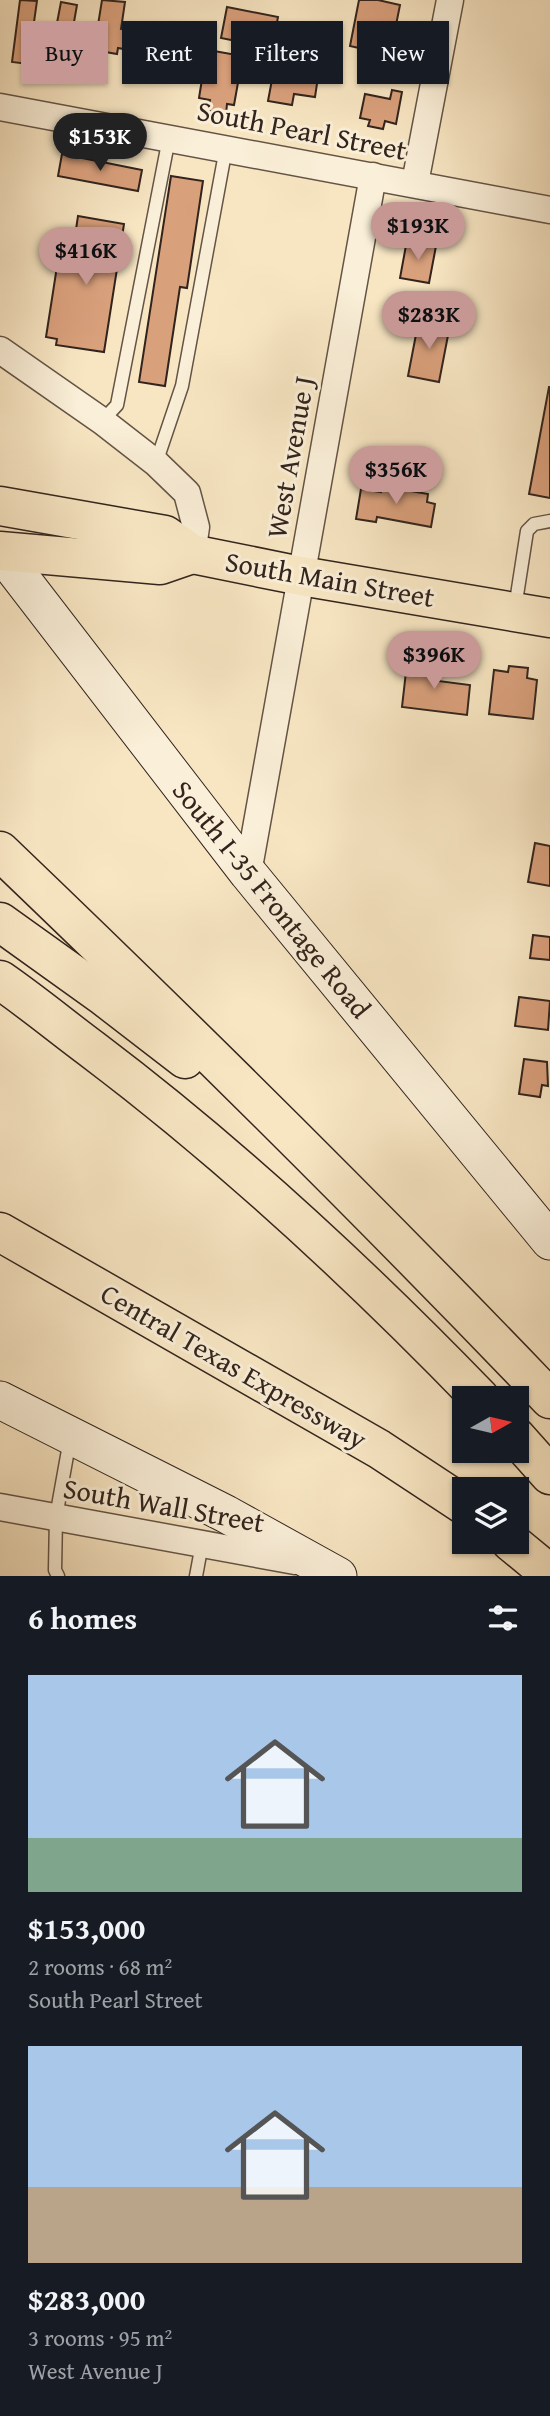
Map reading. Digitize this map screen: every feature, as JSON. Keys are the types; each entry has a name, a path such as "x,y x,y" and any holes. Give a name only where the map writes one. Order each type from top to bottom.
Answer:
{"main road":[{"name":"South Main Street","path":"0,506 165,535 192,554 301,576 532,614"},
{"name":"South Main Street","path":"0,551 160,565 192,554"},
{"name":"South I-35 Frontage Road","path":"0,551 248,873 550,1241"},
{"path":"0,850 139,984 550,1399"},
{"path":"0,922 102,995 200,1071 368,1214"},
{"path":"0,980 163,1104 276,1201 399,1314 468,1386"},
{"name":"Central Texas Expressway","path":"0,1233 379,1448 452,1497"},
{"path":"0,1246 80,1279"},
{"path":"0,1400 226,1514 328,1570"},
{"path":"529,1452 550,1475"},
{"path":"526,1554 550,1574"}],"street":[{"path":"415,183 450,0"},
{"name":"South Pearl Street","path":"0,107 550,210"},
{"name":"West Avenue J","path":"248,873 373,176"},
{"path":"0,350 102,421 156,463 187,493 196,527 192,554"},
{"name":"South Wall Street","path":"0,1507 328,1570"}],"lane":[{"path":"102,421 117,405 169,137"},
{"path":"156,463 183,386 226,148"},
{"path":"532,614 527,531 534,523 550,522"},
{"path":"58,1576 55,1570 56,1517 71,1436"},
{"path":"196,1576 202,1544"}],"building":[{"path":"20,0 37,1 34,21 21,21 21,63 12,62"},
{"path":"102,0 125,2 121,29 122,49 118,48 117,54 108,52 108,21 99,21"},
{"path":"359,0 378,0 400,5 397,21 357,21 357,48 350,46"},
{"path":"61,2 77,5 74,21 57,21"},
{"path":"227,7 278,17 277,21 231,21 231,40 221,38"},
{"path":"217,52 231,54 231,84 238,84 234,105 227,104 226,114 208,111 210,100 199,98 201,84 217,84"},
{"path":"271,84 317,84 315,97 294,94 292,105 268,101"},
{"path":"392,90 402,92 396,124 385,121 383,129 368,126 370,120 360,118 365,94 390,99"},
{"path":"62,154 142,170 138,191 58,176"},
{"path":"171,176 203,181 187,288 180,287 165,386 139,382"},
{"path":"78,216 124,224 104,352 56,345 57,339 46,337 58,260 71,263"},
{"path":"407,240 436,246 429,283 400,278"},
{"path":"419,319 450,325 439,382 408,376"},
{"path":"550,387 550,498 529,494"},
{"path":"382,486 428,494 427,502 435,504 431,527 377,517 376,522 356,519 361,489 381,492"},
{"path":"407,663 440,667 438,681 470,685 467,715 402,707"},
{"path":"509,666 528,668 527,678 537,680 533,719 489,714 494,670 508,672"},
{"path":"535,843 550,846 550,886 528,882"},
{"path":"533,935 550,937 550,960 530,958"},
{"path":"519,997 550,1001 548,1030 515,1026"},
{"path":"524,1059 547,1062 548,1086 542,1085 540,1097 519,1094"}]}
